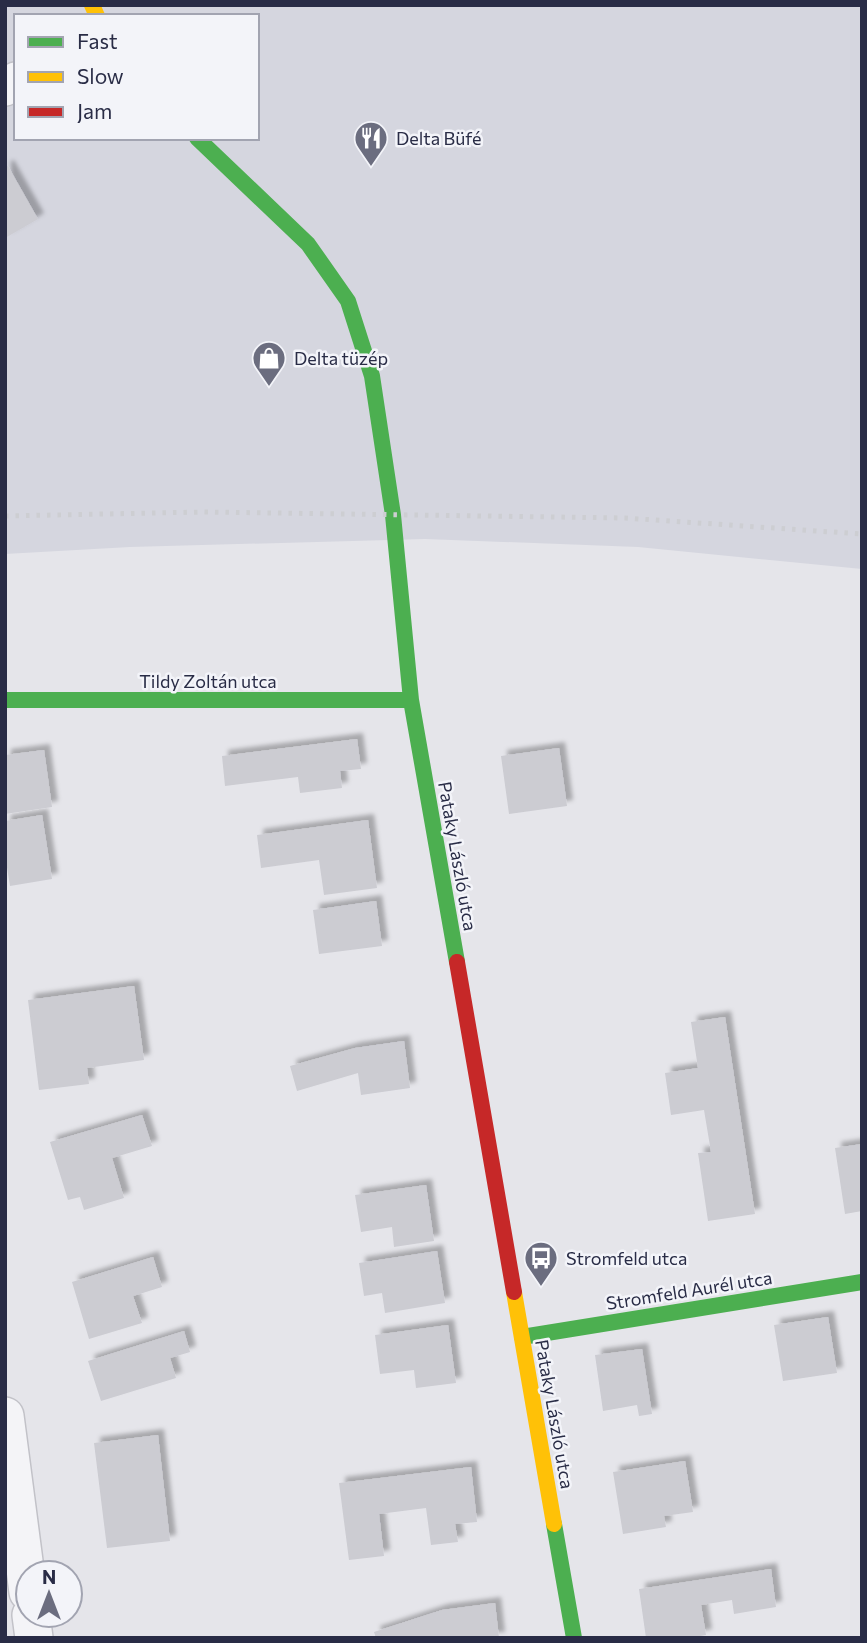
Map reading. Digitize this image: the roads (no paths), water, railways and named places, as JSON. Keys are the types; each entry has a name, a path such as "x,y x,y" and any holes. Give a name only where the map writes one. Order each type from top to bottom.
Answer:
{"street":[{"name":"Pataky László utca","path":"199,140 308,244 348,301 373,376 393,515 411,700 574,1638"},
{"name":"Tildy Zoltán utca","path":"5,700 411,700"},
{"name":"Stromfeld Aurél utca","path":"522,1337 862,1282"},
{"path":"5,1416 24,1559"}],"railway":[{"path":"5,516 204,512 625,518 862,534"}],"place":[{"name":"Delta Büfé","path":"371,168"},
{"name":"Delta tüzép","path":"269,388"},
{"name":"Stromfeld utca","path":"541,1288"}]}
